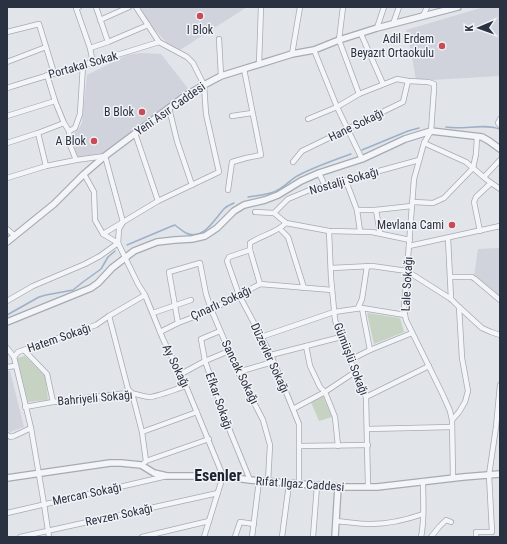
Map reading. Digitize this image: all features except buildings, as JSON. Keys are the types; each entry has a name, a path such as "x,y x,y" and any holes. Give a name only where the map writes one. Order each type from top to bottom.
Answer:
{"street":[{"path":"78,7 93,62"},
{"path":"96,7 108,42"},
{"path":"100,20 129,7"},
{"path":"103,234 158,202 219,172 206,114 204,85 193,63 187,57 159,42 136,7"},
{"path":"259,64 261,7"},
{"path":"292,54 300,7"},
{"path":"342,7 339,40 359,94"},
{"path":"377,28 384,7"},
{"path":"393,24 399,7"},
{"path":"423,16 427,7"},
{"name":"Yeni Asır Caddesi","path":"7,242 54,204 84,174 105,156 186,96 221,76 292,54 314,50 377,28 456,7"},
{"path":"7,32 39,24 54,73"},
{"path":"90,48 148,25"},
{"path":"361,34 383,84"},
{"path":"219,38 221,76"},
{"name":"Portakal Sokak","path":"7,88 159,42"},
{"path":"7,62 46,47"},
{"path":"314,50 337,107 362,159"},
{"path":"69,131 75,128 80,114 83,65"},
{"path":"228,190 232,162 261,155 244,69"},
{"path":"47,75 54,101 69,131 70,145 76,160"},
{"path":"308,119 337,107 359,94 397,79 428,82 434,84 431,131"},
{"name":"Hane Sokağı","path":"293,162 302,151 403,102 408,81"},
{"path":"7,116 54,101"},
{"path":"169,108 177,141 192,185"},
{"path":"232,116 252,113"},
{"path":"500,119 498,123 500,125"},
{"path":"7,143 64,123"},
{"path":"7,322 91,288 112,268 134,251 166,240 192,240 205,236 217,228 234,211 244,205 278,195 301,181 319,173 362,159 405,139 431,131 482,137 500,150"},
{"name":"Lale Sokağı","path":"431,131 424,143 414,178 404,310 412,333 446,400 450,411 452,420 453,478"},
{"path":"38,133 46,166"},
{"path":"135,133 158,202"},
{"path":"357,210 376,210 412,204 433,203 444,198 472,168 476,154 477,137"},
{"path":"424,143 466,162 500,189"},
{"path":"7,178 46,166 105,156 123,222 119,229 118,243"},
{"name":"Nostalji Sokağı","path":"274,213 288,200 312,189 419,160"},
{"path":"484,177 500,160"},
{"path":"319,173 325,186"},
{"path":"84,174 94,192 95,220 103,234 118,243"},
{"path":"346,180 357,210 360,231"},
{"path":"480,231 474,202 491,183"},
{"path":"376,210 380,233"},
{"path":"255,212 274,213 286,223 329,231 372,232 410,240"},
{"path":"260,284 250,250 250,243 280,229 286,223"},
{"path":"409,246 500,226"},
{"path":"7,229 14,236"},
{"path":"280,229 288,238 304,288"},
{"name":"Gümüşlü Sokağı","path":"329,231 335,320 366,397 368,487"},
{"path":"448,238 451,299"},
{"path":"7,301 33,286 85,264 100,256 118,243"},
{"name":"Ay Sokağı","path":"118,243 145,295 163,339 181,374 198,412 223,476"},
{"name":"Düzevler Sokağı","path":"250,250 229,257 227,261 239,295 271,355 299,424 299,485"},
{"name":"Sancak Sokağı","path":"174,306 168,272 200,263 206,294 211,310 238,372 263,420 270,445 268,482"},
{"path":"367,266 360,308 363,314 370,350"},
{"path":"331,268 372,266 407,271 451,299 482,328 500,334"},
{"path":"450,277 472,277 500,300"},
{"name":"Çınarlı Sokağı","path":"160,332 211,310 260,284 332,290"},
{"name":"Hatem Sokağı","path":"14,357 16,353 93,327 145,295"},
{"path":"153,313 191,300"},
{"path":"174,306 178,323"},
{"path":"452,420 465,402 468,391 462,358 459,307"},
{"path":"261,337 334,312 360,308 405,315"},
{"path":"109,316 128,389 132,393 142,432 146,461"},
{"name":"Efkar Sokağı","path":"220,331 201,339 205,361 230,431 250,480"},
{"path":"350,360 412,333"},
{"path":"271,355 341,337"},
{"path":"306,346 310,366 320,387 325,392 335,417 338,446"},
{"path":"7,348 14,357 31,428 49,537"},
{"path":"24,350 46,374 53,402"},
{"path":"181,374 205,361 229,351"},
{"path":"238,372 273,362"},
{"path":"7,367 15,366"},
{"path":"366,397 429,366"},
{"path":"293,409 325,392 355,372"},
{"path":"476,535 492,532 489,475 500,385"},
{"name":"Bahriyeli Sokağı","path":"25,407 53,402 132,393 152,397 186,386"},
{"path":"142,432 198,412"},
{"path":"367,429 452,427"},
{"path":"7,435 11,437 31,428"},
{"path":"141,465 146,461 209,439"},
{"path":"299,446 368,446"},
{"name":"Rıfat Ilgaz Caddesi","path":"7,478 110,463 141,465 160,475 167,476 223,476 299,485 338,487 368,487 500,474"},
{"name":"Mercan Sokağı","path":"7,512 167,476"},
{"path":"204,537 223,476"},
{"path":"252,537 259,481"},
{"path":"422,537 423,481"},
{"path":"282,537 289,484"},
{"path":"313,537 317,486"},
{"path":"335,537 338,487"},
{"name":"Revzen Sokağı","path":"20,537 218,493"},
{"path":"336,521 380,524 408,520 423,514"},
{"path":"431,537 438,527 446,520 452,522"},
{"path":"142,537 209,521"},
{"path":"236,537 240,522 254,524"}],"shaded area":[{"path":"140,7 247,7 180,50 167,43 151,26"},
{"name":"Adil Erdem Beyazıt Ortaokulu","path":"484,7 500,7 500,76 416,81 406,30"},
{"path":"141,53 161,54 190,91 102,154 76,158 71,137 80,127 82,122 87,75 127,55"},
{"path":"498,248 500,250 500,297 474,274 478,249"},
{"path":"7,371 10,371 24,427 10,432 7,430"}],"green space":[{"path":"367,313 400,318 404,332 374,344"},
{"path":"25,356 45,376 47,400 28,402 17,358"},
{"path":"323,396 332,417 319,421 311,402"}],"waterway":[{"path":"446,127 494,127 500,129"},
{"path":"362,150 419,128"},
{"path":"248,197 273,192 284,186 298,175 351,154"},
{"path":"127,245 175,225 186,233 192,235 198,234 208,228 225,208 234,203"},
{"path":"7,315 39,297 73,290 101,269 108,257 115,251"}],"place":[{"name":"I Blok","path":"200,16"},
{"name":"Adil Erdem Beyazıt Ortaokulu","path":"442,46"},
{"name":"B Blok","path":"142,112"},
{"name":"A Blok","path":"94,141"},
{"name":"Mevlana Cami","path":"452,225"}],"district":[{"name":"Esenler","path":"218,475"}]}
